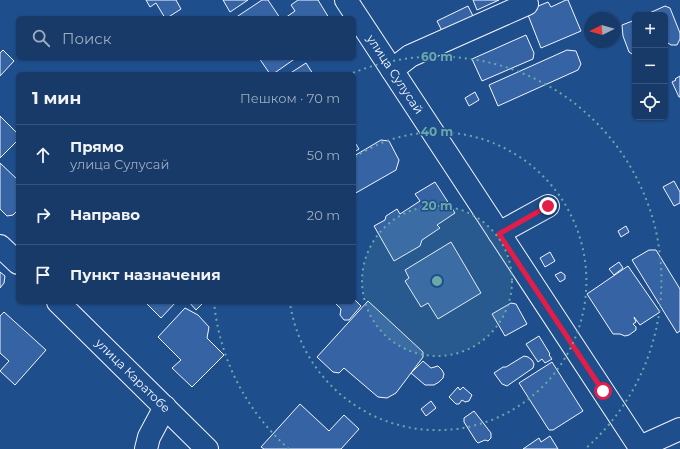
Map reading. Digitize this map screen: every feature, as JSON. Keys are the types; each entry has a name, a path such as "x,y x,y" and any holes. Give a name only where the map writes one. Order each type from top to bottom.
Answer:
{"street":[{"name":"улица Сулусай","path":"346,0 641,448"},
{"path":"392,70 410,56 527,4"},
{"path":"499,234 548,206"},
{"path":"0,246 16,261"},
{"name":"улица Каратобе","path":"60,304 207,449"},
{"path":"146,449 149,437 165,407"},
{"path":"641,448 680,429"}],"building":[{"path":"146,0 176,0 181,9 170,16 164,16 156,3 150,7"},
{"path":"223,0 248,0 230,12"},
{"path":"262,0 268,0 279,16 238,16"},
{"path":"298,0 318,0 328,16 288,16 295,11 291,5"},
{"path":"473,0 499,0 477,10"},
{"path":"568,0 581,31 541,48 528,15 533,13 531,9 548,2 551,7"},
{"path":"468,6 473,16 442,31 437,21"},
{"path":"665,6 670,8 680,33 680,39 677,45 671,45 668,43 668,12 652,12"},
{"path":"632,21 632,54 629,52 623,36 622,25"},
{"path":"526,35 534,53 533,59 482,81 472,59"},
{"path":"3,50 14,61 0,76 0,53"},
{"path":"567,50 576,51 581,64 578,70 498,106 489,85"},
{"path":"260,60 293,60 276,72 269,72"},
{"path":"306,63 312,72 292,72"},
{"path":"680,76 680,97 679,97 672,82"},
{"path":"475,92 479,100 469,106 465,98"},
{"path":"0,116 16,132 16,142 0,158"},
{"path":"381,140 389,141 399,160 396,170 356,193 356,155"},
{"path":"0,163 16,178 16,212 13,215 7,216 0,209"},
{"path":"674,181 680,192 680,203 674,206 663,187"},
{"path":"435,182 455,213 437,225 440,228 422,240 420,246 394,261 374,226 385,220 386,216 397,209 400,214 420,201 415,194"},
{"path":"626,226 629,232 621,237 618,231"},
{"path":"451,242 481,293 438,319 428,303 421,307 405,281 409,278 405,270"},
{"path":"649,250 656,250 680,289 680,331 677,333 632,260"},
{"path":"550,252 555,261 545,267 540,258"},
{"path":"619,262 623,268 614,275 609,269"},
{"path":"628,266 660,312 640,325 634,317 636,322 633,324 636,327 636,330 625,336 613,334 587,294"},
{"path":"0,272 5,276 4,283 0,288"},
{"path":"561,272 565,275 565,279 560,282 555,275"},
{"path":"356,301 361,306 349,320 344,320 340,315 341,309 336,304 356,304"},
{"path":"368,301 423,352 423,357 396,393 387,398 378,397 344,368 339,373 333,372 317,357"},
{"path":"511,303 516,304 527,324 505,336 492,314"},
{"path":"147,304 174,304 161,318"},
{"path":"191,304 202,304 196,310"},
{"path":"185,308 198,315 209,327 207,338 224,355 192,387 172,368 181,360 158,337"},
{"path":"4,312 46,350 15,385 0,371 9,361 0,353 0,316"},
{"path":"539,336 552,359 545,363 542,359 538,362 526,344"},
{"path":"524,356 532,360 534,364 533,368 507,386 502,384 494,373"},
{"path":"423,361 431,368 438,366 444,374 443,378 434,385 425,385 411,373"},
{"path":"552,362 583,411 553,430 549,430 519,383"},
{"path":"458,387 460,390 463,387 472,395 469,401 465,402 462,400 459,404 456,404 449,397"},
{"path":"431,401 436,408 426,416 421,409"},
{"path":"300,404 329,431 344,415 359,429 341,449 264,449 261,447"},
{"path":"474,411 491,433 491,438 488,441 485,440 478,443 464,422 464,418"},
{"path":"550,436 558,449 523,449 539,438 541,442"}],"route":[{"path":"548,206 499,234 603,391"}]}
